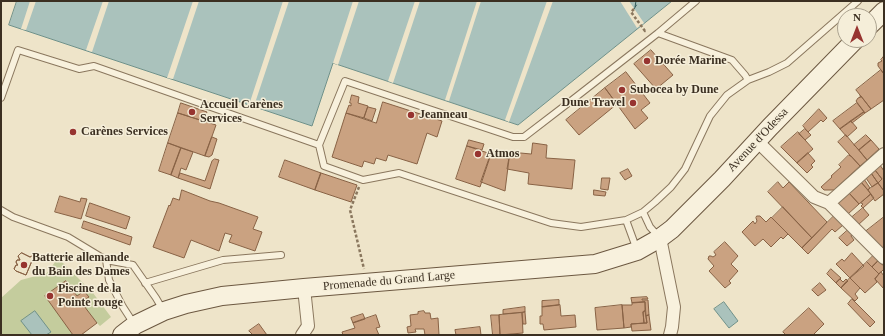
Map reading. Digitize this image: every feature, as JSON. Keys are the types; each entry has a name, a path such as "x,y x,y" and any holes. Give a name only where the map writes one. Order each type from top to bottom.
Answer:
{"street":[{"name":"Avenue d'Odessa","path":"660,238 672,230 847,48"},
{"path":"757,141 814,197 829,203 884,258"},
{"path":"829,203 884,154"},
{"path":"660,238 674,307 670,335"},
{"name":"Promenade du Grand Large","path":"128,330 164,311 186,304 222,296 595,264 637,251 660,238"},
{"path":"302,335 308,326 304,288"}],"lane":[{"path":"696,1 658,33 524,137 513,137 345,81 319,145 324,166 363,180 400,173 551,223 581,227 626,220 643,212 671,187 685,170 710,116 727,95 748,80 787,64 858,1"},
{"path":"658,33 732,60 745,74 748,80"},
{"path":"1,98 18,50 79,69 94,66 319,145"},
{"path":"1,210 13,217 68,237 106,260 133,265 164,311"},
{"path":"643,212 650,226 660,238"},
{"path":"626,220 637,251"},
{"path":"146,283 223,260 281,256"},
{"path":"106,260 109,280 123,307 128,330"}],"path":[{"path":"634,9 631,12 644,31"},
{"path":"363,180 350,210 363,265"}],"green space":[{"name":"Piscine de la Pointe rouge","path":"58,258 93,293 111,317 100,326 97,323 81,335 1,335 1,298 21,280 47,273"}],"water":[{"path":"17,1 672,1 518,125 333,63 312,126 9,25"},
{"path":"724,302 738,321 729,328 714,309"},
{"path":"35,311 51,332 46,335 32,335 21,321"}],"pier":[{"path":"30,1 36,1 26,30 21,29"},
{"path":"103,1 109,1 92,52 86,50"},
{"path":"193,1 199,1 173,79 167,78"},
{"path":"283,1 289,1 254,106 249,105"},
{"path":"353,1 359,1 338,65 333,63"},
{"path":"415,1 420,1 393,83 388,81"},
{"path":"477,1 481,1 449,101 445,100"},
{"path":"547,1 553,1 509,122 505,120"},
{"path":"620,1 629,1 644,23 637,28"}],"building":[{"path":"651,50 673,75 656,89 634,64"},
{"path":"884,56 884,74 878,66 878,63 882,61 881,60"},
{"path":"881,70 884,74 884,100 871,109 856,90"},
{"path":"626,72 650,103 641,110 648,118 635,129 605,88"},
{"path":"605,88 617,104 579,135 566,120"},
{"path":"352,95 359,97 358,103 368,106 364,118 346,113 349,105 351,106 350,103"},
{"path":"861,96 871,109 865,113 856,101 861,97"},
{"path":"383,102 442,121 437,137 427,133 417,164 388,155 386,161 376,158 374,164 364,161 362,167 332,157 346,113 376,123"},
{"name":"Accueil Carènes Services","path":"181,103 207,112 203,121 178,113"},
{"path":"857,103 864,112 840,129 833,121"},
{"path":"368,107 376,109 372,121 364,118"},
{"path":"819,109 827,118 823,122 821,120 808,132 803,126"},
{"path":"864,112 865,113 852,123 851,121"},
{"path":"178,113 216,125 205,156 168,143"},
{"path":"851,121 857,128 847,137 840,129"},
{"path":"805,129 811,135 805,140 799,134"},
{"path":"798,132 813,149 797,163 781,147"},
{"path":"846,135 867,160 860,166 838,142"},
{"path":"866,135 871,140 859,150 854,145"},
{"path":"212,137 217,139 212,155 209,157 205,156"},
{"path":"469,140 484,144 482,150 467,146"},
{"path":"871,140 879,149 867,160 859,150"},
{"path":"168,143 181,148 171,175 159,171"},
{"path":"533,143 547,145 546,158 575,160 572,189 528,184 529,173 507,169 510,152 531,154"},
{"path":"467,146 491,154 480,187 456,179"},
{"path":"181,148 193,152 186,170 181,168 178,178 171,175"},
{"path":"808,153 815,161 811,165 813,167 807,173 797,163"},
{"path":"491,154 509,159 505,191 481,182"},
{"path":"849,155 860,166 834,190 824,190 821,187 841,167 839,165"},
{"path":"215,159 219,160 210,189 178,178 180,173 205,181 212,161"},
{"path":"285,160 321,173 315,190 279,177"},
{"path":"880,165 884,171 884,191 878,183 882,179 875,170"},
{"path":"628,169 632,176 625,180 620,173"},
{"path":"875,170 882,179 878,183 871,173"},
{"path":"321,173 357,185 351,202 315,190"},
{"path":"871,173 878,183 872,187 866,178"},
{"path":"602,178 610,178 608,190 601,189"},
{"path":"864,179 870,188 868,190 861,182"},
{"path":"778,182 783,188 789,182 827,222 812,238 768,192"},
{"path":"861,182 871,194 859,204 849,193"},
{"path":"878,183 884,191 884,194 875,201 868,190"},
{"path":"182,190 258,217 253,229 262,232 255,251 229,242 232,235 225,233 219,251 191,240 184,258 153,247 169,205 170,206 173,198 179,200"},
{"path":"594,190 606,192 605,196 594,195"},
{"path":"849,193 859,204 848,214 837,204"},
{"path":"871,194 874,198 863,208 861,206 863,204 861,203"},
{"path":"60,196 80,202 81,198 87,199 81,219 55,212"},
{"path":"90,203 130,217 126,229 86,216"},
{"path":"783,207 812,238 802,248 772,218"},
{"path":"863,208 869,215 858,225 851,218"},
{"path":"757,216 760,216 766,222 771,217 788,234 783,239 781,237 771,247 763,239 755,246 742,232 753,221 755,224 757,221"},
{"path":"834,216 843,225 835,232 832,229 808,254 802,248"},
{"path":"884,217 884,251 865,232"},
{"path":"84,221 132,237 130,245 82,228"},
{"path":"848,230 852,234 851,236 854,240 847,246 839,238"},
{"path":"725,242 738,256 731,264 738,271 729,281 731,283 725,288 709,271 714,266 708,259 709,256 713,257 716,255 714,252"},
{"name":"Batterie allemande du Bain des Dames","path":"22,253 30,257 34,256 26,275 14,269 16,265 18,265 16,262 17,260 20,260 18,256"},
{"name":"Batterie allemande du Bain des Dames","path":"22,253 30,257 34,256 26,275 14,269 16,265 18,265 16,262 17,260 20,260 18,256"},
{"path":"852,253 864,266 850,278 836,264 842,259 844,261"},
{"path":"873,256 878,261 872,267 867,262"},
{"path":"878,261 884,266 884,269 879,274 872,267"},
{"path":"867,262 879,274 875,279 877,282 865,293 850,278"},
{"path":"831,269 841,278 836,283 827,274"},
{"path":"881,272 884,276 884,289 875,279"},
{"path":"850,278 860,288 855,294 858,298 855,301 841,288"},
{"path":"840,279 843,282 846,279 848,281 841,288 836,283"},
{"path":"66,281 77,296 84,291 89,297 81,302 97,323 81,335 73,335 45,296"},
{"path":"820,283 826,290 818,296 812,290"},
{"path":"647,297 648,299 642,299 648,300 649,315 646,316 645,302 632,303 631,298"},
{"path":"852,299 875,322 870,327 848,304"},
{"path":"559,300 559,305 542,307 542,301"},
{"path":"645,302 645,311 643,312 644,323 631,324 631,327 624,328 622,305 632,305 632,303"},
{"path":"560,305 561,316 575,315 576,327 544,330 543,324 540,324 542,307"},
{"path":"622,305 624,328 597,330 595,308"},
{"path":"525,307 525,312 503,314 503,310"},
{"path":"809,308 824,324 813,335 786,335 783,332"},
{"path":"424,311 425,313 430,313 431,319 438,318 439,335 425,335 424,329 415,329 416,332 408,333 407,327 411,326 410,315 418,314 418,312"},
{"path":"645,311 647,323 644,323 643,312"},
{"path":"525,312 526,324 523,324 522,313"},
{"path":"522,313 523,333 500,335 499,315"},
{"path":"363,314 365,319 353,323 351,318"},
{"path":"376,315 380,327 376,328 379,335 343,335 342,332 355,328 353,323"},
{"path":"491,315 499,315 500,335 493,335"},
{"path":"649,315 651,330 632,331 631,324 647,323 646,316"},
{"path":"259,324 267,335 250,335 252,334 249,331"},
{"path":"480,327 481,335 456,335 455,330"}],"ferry route":[{"path":"635,7 636,1"},
{"path":"634,9 639,1"}],"place":[{"name":"Dorée Marine","path":"647,61"},
{"name":"Subocea by Dune","path":"622,90"},
{"name":"Dune Travel","path":"633,103"},
{"name":"Accueil Carènes Services","path":"192,112"},
{"name":"Jeanneau","path":"411,115"},
{"name":"Carènes Services","path":"73,132"},
{"name":"Atmos","path":"478,154"},
{"name":"Batterie allemande du Bain des Dames","path":"24,265"},
{"name":"Piscine de la Pointe rouge","path":"50,296"}]}
